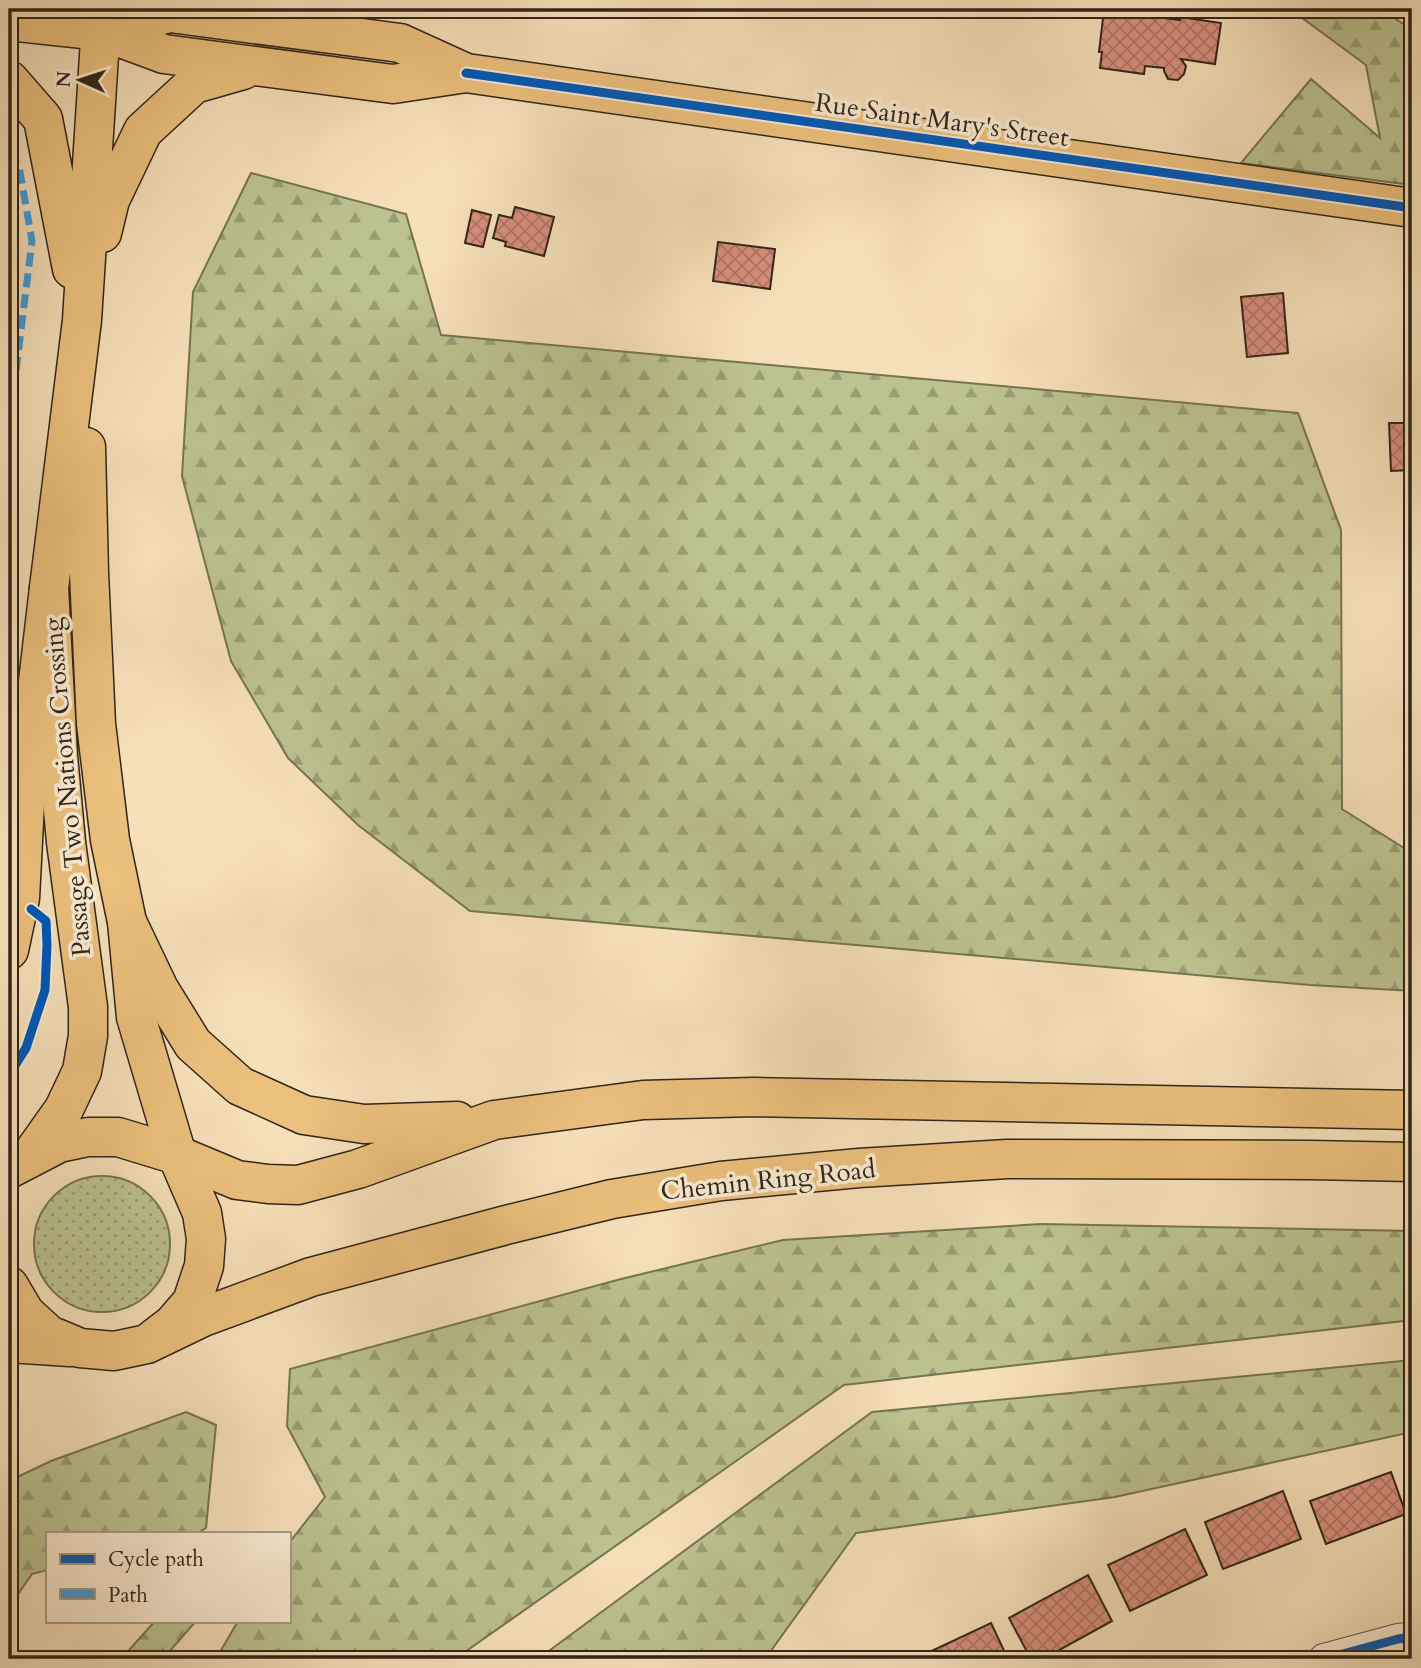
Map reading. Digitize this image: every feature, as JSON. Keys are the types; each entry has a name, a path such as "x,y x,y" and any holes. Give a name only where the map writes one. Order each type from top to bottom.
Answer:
{"main road":[{"path":"224,9 260,25"},
{"name":"Rue Saint Mary's Street","path":"9,21 102,20 170,13 400,43 466,73 1412,208"},
{"name":"Rue Saint Mary's Street","path":"102,20 164,54 393,84 466,73"},
{"name":"Passage Two Nations Crossing","path":"9,1199 19,1163 64,1110 82,1072 89,1036 80,933 66,842 49,588 82,320 102,20"},
{"path":"82,320 110,200 143,131 194,84 256,66"},
{"path":"9,80 43,119 82,320"},
{"name":"Passage Two Nations Crossing","path":"82,320 96,724 110,840 127,922"},
{"path":"9,950 20,898 26,783 49,588"},
{"path":"127,922 159,989 193,1044 240,1086 304,1115 364,1124 495,1120 643,1100 754,1097 1412,1110"},
{"path":"9,1343 114,1351 147,1344 173,1325 192,1302 204,1266 206,1239 202,1213 177,1156 136,1017 127,922"},
{"path":"19,1163 59,1143 88,1137 118,1137 177,1156 237,1180 298,1185 358,1169 495,1120"},
{"name":"Chemin Ring Road","path":"147,1344 203,1317 311,1277 612,1199 721,1181 859,1168 1007,1159 1412,1162"},
{"path":"9,1286 25,1313 49,1335 80,1348"}],"street":[{"path":"1324,1659 1412,1637"}],"green space":[{"path":"1290,9 1381,9 1412,30 1412,185 1241,163 1311,79 1380,138 1366,65"},
{"path":"251,173 406,214 441,335 1298,413 1341,530 1342,809 1412,853 1412,991 1310,985 470,911 358,825 288,758 231,661 182,476 193,292"},
{"path":"102,1176 128,1181 150,1196 165,1218 170,1244 165,1270 150,1292 128,1307 102,1312 76,1307 54,1292 39,1270 34,1244 39,1218 54,1196 76,1181"},
{"path":"1041,1224 1412,1231 1412,1320 844,1385 455,1659 216,1659 237,1622 290,1622 290,1542 325,1497 287,1426 290,1369 621,1279 783,1240"},
{"path":"1412,1360 1412,1432 1115,1497 856,1533 765,1659 538,1659 872,1412"},
{"path":"186,1412 216,1425 206,1528 200,1532 46,1532 46,1570 32,1574 9,1607 9,1481 51,1461"},
{"path":"154,1622 195,1622 163,1659 121,1659"}],"building":[{"path":"1104,10 1221,23 1215,64 1181,59 1186,66 1184,74 1178,80 1168,79 1164,68 1145,66 1144,74 1100,68"},
{"path":"515,207 554,217 544,256 505,246 506,242 493,238 499,215 512,218"},
{"path":"472,210 491,215 483,247 465,243"},
{"path":"718,242 775,249 770,289 713,281"},
{"path":"1283,293 1288,353 1247,357 1241,297"},
{"path":"1410,305 1412,306 1412,354 1404,353"},
{"path":"1389,423 1408,423 1411,470 1391,471"},
{"path":"1391,1472 1406,1514 1326,1544 1310,1501"},
{"path":"1283,1491 1301,1539 1223,1569 1205,1522"},
{"path":"1185,1529 1207,1575 1130,1611 1108,1565"},
{"path":"1088,1575 1112,1621 1043,1659 1031,1659 1009,1618"},
{"path":"991,1623 1008,1659 927,1659 925,1654"}],"marked path":[{"path":"9,152 19,166 32,241 9,427"}],"cycle path":[{"path":"466,73 1412,208"},
{"path":"9,1075 26,1048 45,990 46,921 31,909"},
{"path":"1324,1659 1412,1637"}]}
